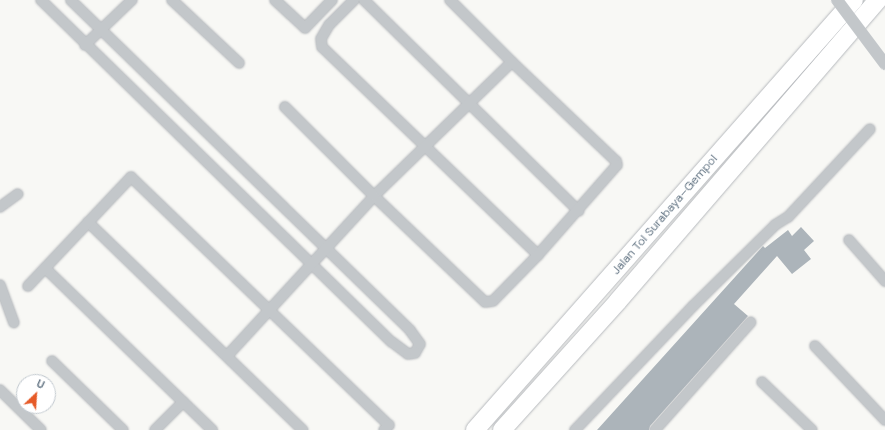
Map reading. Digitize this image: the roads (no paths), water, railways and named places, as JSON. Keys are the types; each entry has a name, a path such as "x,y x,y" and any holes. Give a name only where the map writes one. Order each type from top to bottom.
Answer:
{"highway":[{"name":"Jalan Tol Surabaya–Gempol","path":"475,430 854,0"},
{"name":"Jalan Tol Surabaya–Gempol","path":"502,430 618,301 878,0"}],"street":[{"path":"41,0 85,45 392,342 408,354 415,353 420,344 410,330 71,0"},
{"path":"85,45 132,0"},
{"path":"172,0 239,63"},
{"path":"275,0 305,28 332,0"},
{"path":"354,0 330,25 321,39 322,46 538,255"},
{"path":"364,0 579,210"},
{"path":"285,107 374,196 485,302 493,302 538,255 615,169 616,161 512,62 450,0"},
{"path":"837,0 885,64"},
{"path":"227,356 374,196 512,62"},
{"path":"575,430 693,306 775,225 788,217 870,129"},
{"path":"28,286 130,177 389,425 384,430"},
{"path":"0,207 18,194"},
{"path":"88,222 304,430"},
{"path":"849,240 885,281"},
{"path":"45,268 212,430"},
{"path":"0,285 14,323"},
{"path":"655,430 751,322"},
{"path":"815,346 885,420"},
{"path":"52,361 123,430"},
{"path":"762,382 812,430"},
{"path":"0,390 41,430"},
{"path":"155,430 183,402"}]}
